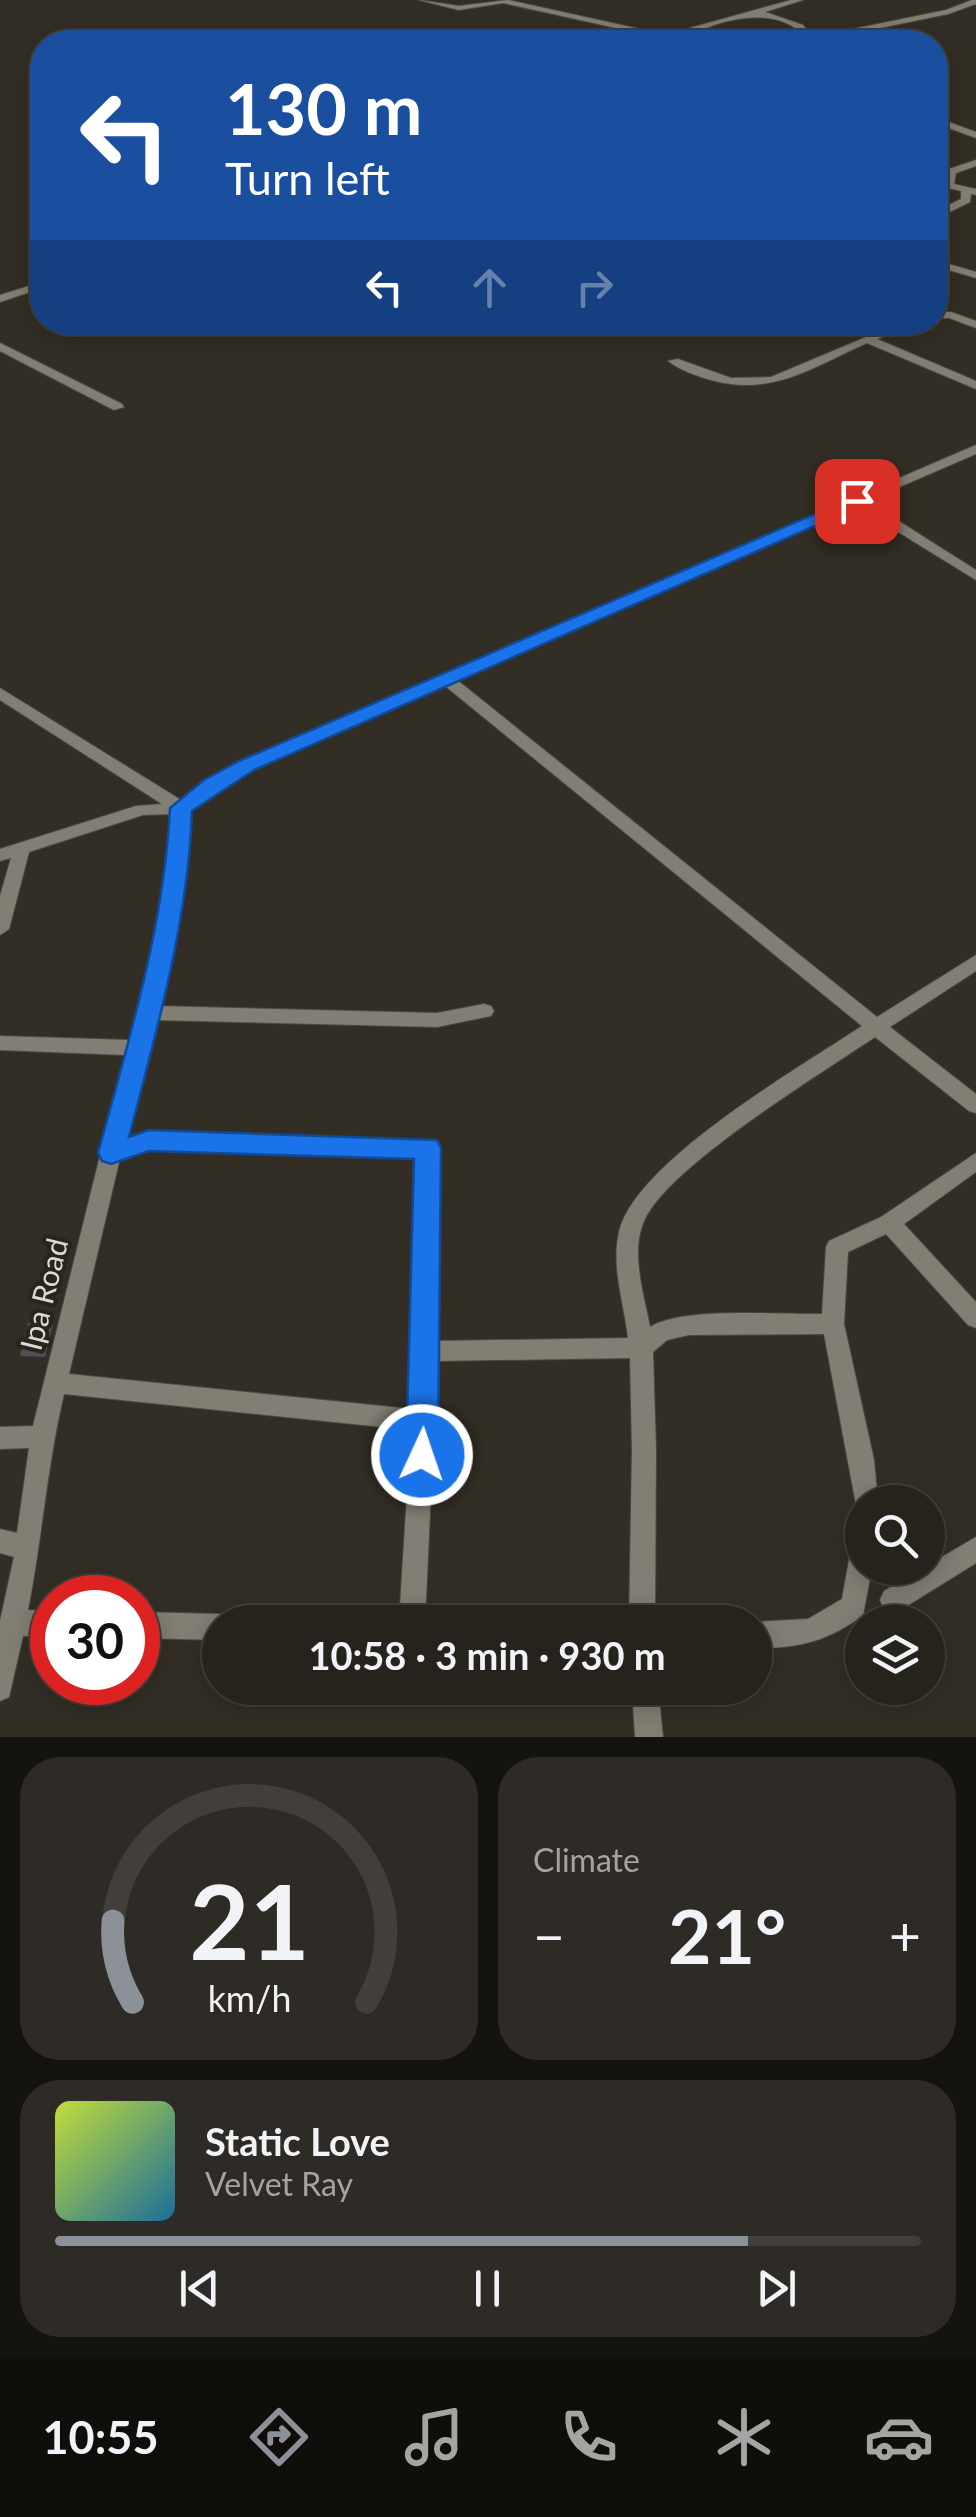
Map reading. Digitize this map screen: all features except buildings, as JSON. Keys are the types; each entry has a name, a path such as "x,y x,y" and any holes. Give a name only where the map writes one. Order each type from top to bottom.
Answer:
{"street":[{"path":"423,0 459,8 501,1 631,30"},
{"path":"693,30 799,0"},
{"path":"862,30 948,12 976,2"},
{"path":"757,12 803,30"},
{"path":"948,124 976,134"},
{"path":"948,128 954,126"},
{"path":"948,209 966,200 971,192 949,184 952,171 976,163"},
{"path":"948,266 976,275"},
{"path":"0,300 30,289"},
{"path":"948,316 976,326"},
{"path":"674,362 717,382 748,386 768,383 879,335"},
{"path":"868,339 976,385"},
{"path":"0,346 118,407"},
{"path":"0,855 142,810 181,808 212,784 247,766 976,449"},
{"path":"857,501 976,576"},
{"path":"446,678 976,1105"},
{"path":"0,692 181,808"},
{"name":"Ipa Road","path":"0,1688 28,1548 42,1437 136,1048 149,1013 178,872 181,808"},
{"path":"0,929 21,850"},
{"path":"642,1605 641,1348 627,1258 633,1218 656,1187 714,1139 976,962"},
{"path":"149,1013 436,1020 484,1011"},
{"path":"0,1043 136,1048"},
{"path":"111,1153 149,1141 388,1150 428,1148 424,1421 413,1605"},
{"path":"864,1485 833,1324 838,1247 889,1223 976,1162"},
{"path":"889,1223 976,1318"},
{"path":"426,1352 641,1348 660,1331 689,1325 833,1324"},
{"path":"55,1383 424,1421"},
{"path":"0,1438 42,1437"},
{"path":"0,1541 28,1548"},
{"path":"894,1600 976,1548"},
{"path":"772,1635 802,1636 831,1625 854,1606 857,1585"},
{"path":"12,1623 30,1623"},
{"path":"160,1626 202,1627"},
{"path":"646,1705 649,1737"}],"route":[{"path":"422,1455 426,1146 388,1150 149,1141 111,1153 158,974 178,872 181,808 212,784 247,766 857,501"}]}
